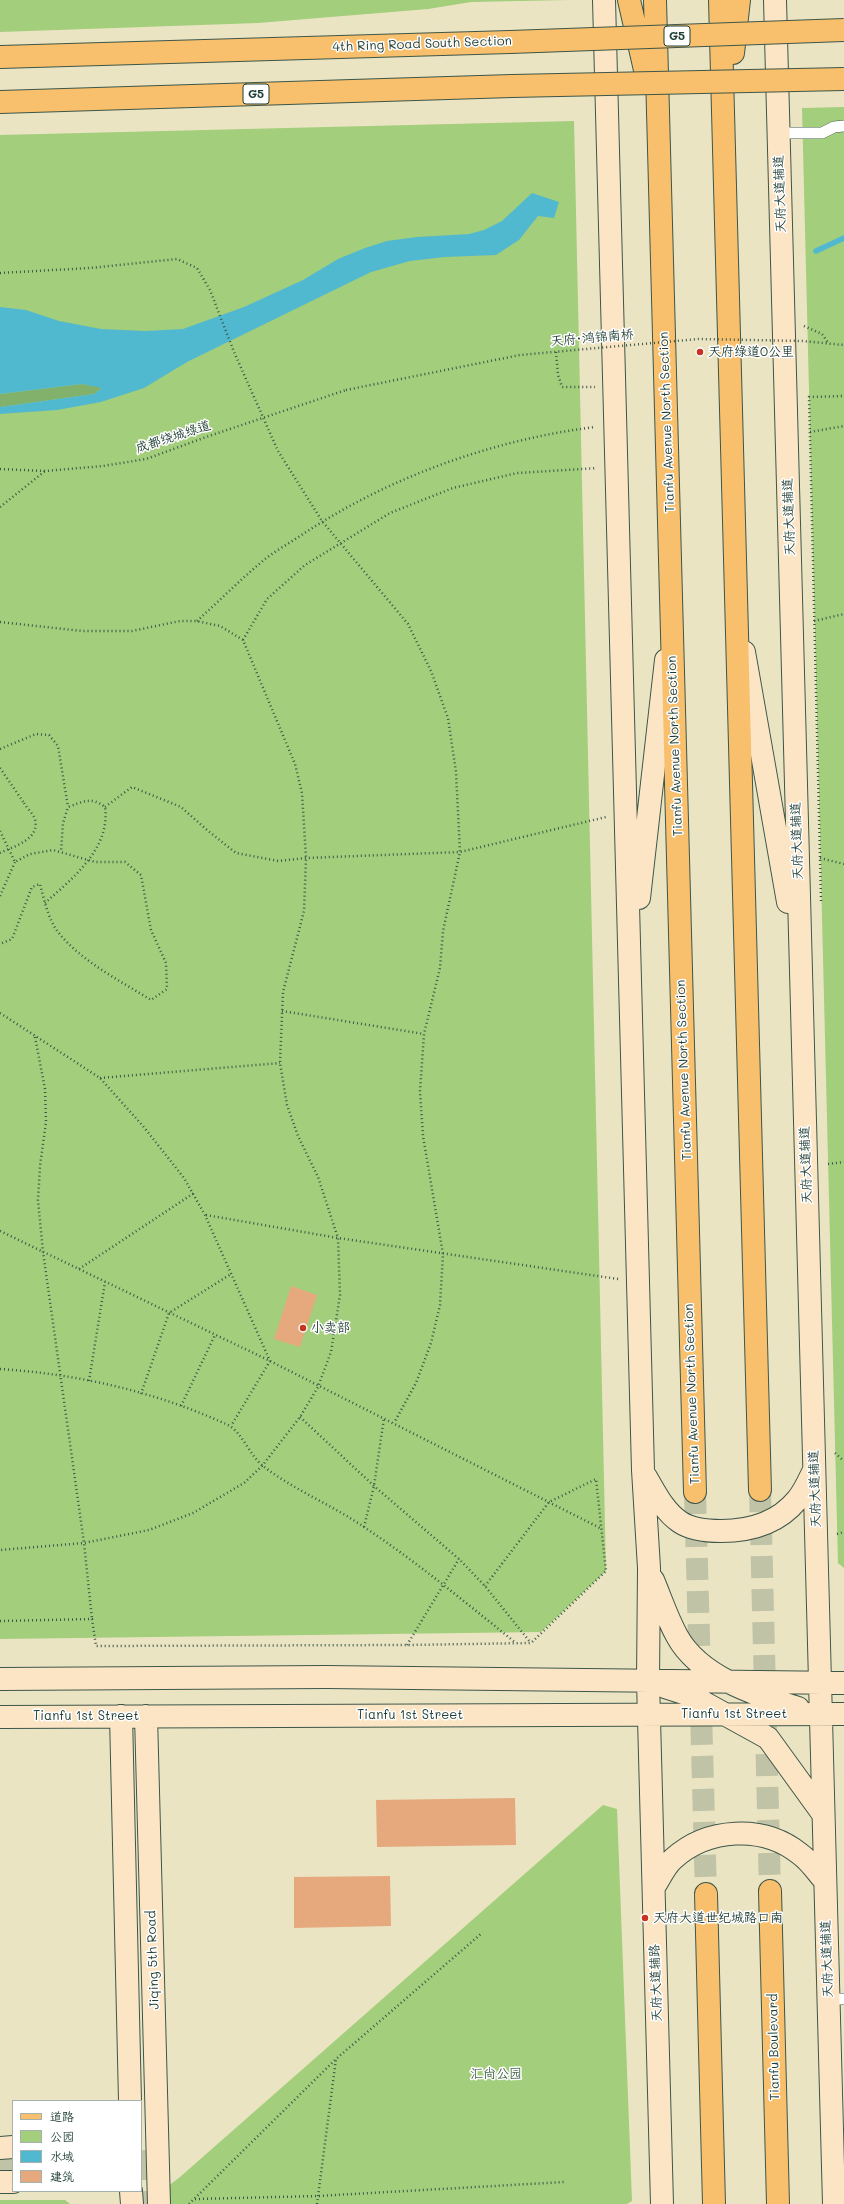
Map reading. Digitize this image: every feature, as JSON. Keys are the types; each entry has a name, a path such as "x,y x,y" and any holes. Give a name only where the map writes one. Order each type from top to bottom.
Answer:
{"main road":[{"path":"629,0 659,129"},
{"name":"Tianfu Avenue North Section","path":"656,0 695,1492"},
{"path":"720,0 760,1490"},
{"path":"724,128 739,0"},
{"name":"4th Ring Road South Section","path":"0,57 510,42 844,30"},
{"name":"G5","path":"0,102 512,86 844,79"},
{"name":"Tianfu Boulevard","path":"770,1891 778,2204"},
{"path":"706,1894 714,2204"}],"street":[{"path":"604,0 643,1470 649,1568 648,1681"},
{"name":"天府大道辅道","path":"775,0 825,1881 836,1999 834,2204"},
{"path":"736,608 801,976"},
{"path":"630,977 672,609"},
{"path":"643,1470 661,1505 681,1523 706,1531 737,1531 769,1523 783,1513 798,1499 814,1470"},
{"path":"649,1568 678,1637 693,1657 726,1682 778,1702 820,1714"},
{"path":"0,1679 326,1677 844,1683"},
{"path":"648,1681 690,1695 728,1714 768,1738 823,1814"},
{"name":"天府大道辅路","path":"648,1681 662,2204"},
{"name":"Tianfu 1st Street","path":"0,1717 844,1714"},
{"name":"Jiqing 5th Road","path":"121,1716 130,2100"},
{"name":"Jiqing 5th Road","path":"146,1716 150,2181 159,2204"},
{"path":"654,1887 672,1860 690,1846 714,1836 736,1833 762,1836 784,1844 801,1854 825,1881"},
{"path":"0,2148 12,2148"},
{"path":"0,2182 12,2182"},
{"path":"131,2192 132,2204"}],"lane":[{"path":"778,133 822,133 834,127 844,126"}],"path":[{"path":"0,273 90,268 177,258 197,268 210,290 234,352 265,418 278,451 322,521 342,543 408,624 431,671 448,718 456,772 460,852 443,931 440,968 424,1034 420,1091 423,1136 443,1254 440,1305 431,1343 416,1383 394,1423"},
{"path":"802,325 822,334 829,344"},
{"name":"天府·鸿锦南桥","path":"346,390 468,364 520,355 698,339 751,339 844,345"},
{"path":"556,352 558,375 562,387 602,387"},
{"name":"成都绕城绿道","path":"0,469 45,471 103,466 146,459 346,390"},
{"path":"809,397 844,396"},
{"path":"810,432 844,426"},
{"path":"196,621 265,560 322,521 390,485 461,458 527,440 580,429"},
{"path":"243,640 267,599 305,564 390,513 453,488 517,473 581,469"},
{"path":"0,507 45,471"},
{"path":"814,621 844,614"},
{"path":"0,622 82,631 132,631 180,621 196,621 220,626 243,640 295,764 302,793 306,858 304,911 298,940 283,992 280,1063 287,1106 298,1136 318,1177 338,1238 340,1295 331,1352 318,1387 300,1417 262,1466 244,1483 194,1513 149,1530 84,1542 0,1550"},
{"path":"0,749 36,734 49,735 58,746 68,808 63,823 61,852"},
{"path":"0,768 35,818 35,829 29,839 0,853"},
{"path":"105,808 132,787 182,806 207,830 236,853 278,861 306,858 460,852 589,821"},
{"path":"44,903 81,871 103,835 107,822 105,808 97,801 85,801 68,808"},
{"path":"0,831 15,862"},
{"path":"0,896 15,862 30,854 53,850 95,862 125,862 141,875 152,930 166,963 167,989 152,1000 91,964 58,931 44,903 40,884 32,887 12,938 0,944"},
{"path":"820,858 844,864"},
{"path":"282,1011 424,1034"},
{"path":"0,1013 100,1078 143,1126 194,1193 270,1361"},
{"path":"35,1037 45,1089 46,1122 40,1166 38,1200 43,1252 84,1542 96,1646 407,1646 531,1643 606,1571 596,1479 549,1502 485,1586"},
{"path":"100,1078 280,1063"},
{"path":"828,1164 844,1162"},
{"path":"79,1269 194,1193"},
{"path":"205,1215 338,1238 599,1276"},
{"path":"0,1231 270,1361 318,1387 384,1418 601,1528"},
{"path":"141,1394 169,1313 231,1274"},
{"path":"89,1381 105,1282"},
{"path":"181,1406 215,1335"},
{"path":"230,1426 270,1361"},
{"path":"0,1369 32,1371 89,1381 181,1406 230,1426 262,1466 364,1527 443,1584 516,1643"},
{"path":"300,1417 374,1486 459,1559 485,1586 531,1643"},
{"path":"364,1527 374,1486 384,1418"},
{"path":"835,1453 844,1461"},
{"path":"837,1535 844,1532"},
{"path":"407,1646 459,1559"},
{"path":"0,1621 92,1619"},
{"path":"189,2204 336,2059 482,1933"},
{"path":"317,2204 336,2059"},
{"path":"195,2199 318,2196 564,2182"}],"green space":[{"path":"0,0 569,0 471,2 428,9 258,23 0,32"},
{"path":"844,107 844,1568 838,1563 802,108"},
{"path":"574,121 606,1571 541,1632 0,1639 0,135"},
{"path":"82,384 103,387 94,394 0,407 0,394"},
{"name":"汇尚公园","path":"603,1805 617,1809 632,2201 627,2204 145,2204 180,2177"},
{"path":"0,2200 65,2200 70,2204 0,2204"}],"water":[{"path":"532,193 559,202 554,218 538,216 519,240 496,255 445,257 410,261 371,272 187,362 144,388 101,402 57,410 0,414 0,407 94,394 102,388 82,384 0,394 0,307 26,310 59,321 101,329 146,331 183,329 244,307 303,280 338,259 365,248 387,241 417,237 469,234 484,230 502,221"}],"building":[{"path":"291,1286 317,1295 300,1347 274,1339"},
{"path":"515,1798 516,1845 377,1847 376,1800"},
{"path":"390,1876 391,1926 294,1928 294,1877"}],"waterway":[{"path":"816,251 844,238"}],"tunnel":[{"path":"760,1490 770,1891"},
{"path":"695,1492 706,1894"},
{"path":"142,2161 144,2161 145,2204"},
{"path":"0,2162 12,2162"}],"place":[{"name":"天府绿道0公里","path":"700,352"},
{"name":"小卖部","path":"303,1328"},
{"name":"天府大道世纪城路口南","path":"645,1918"}]}
